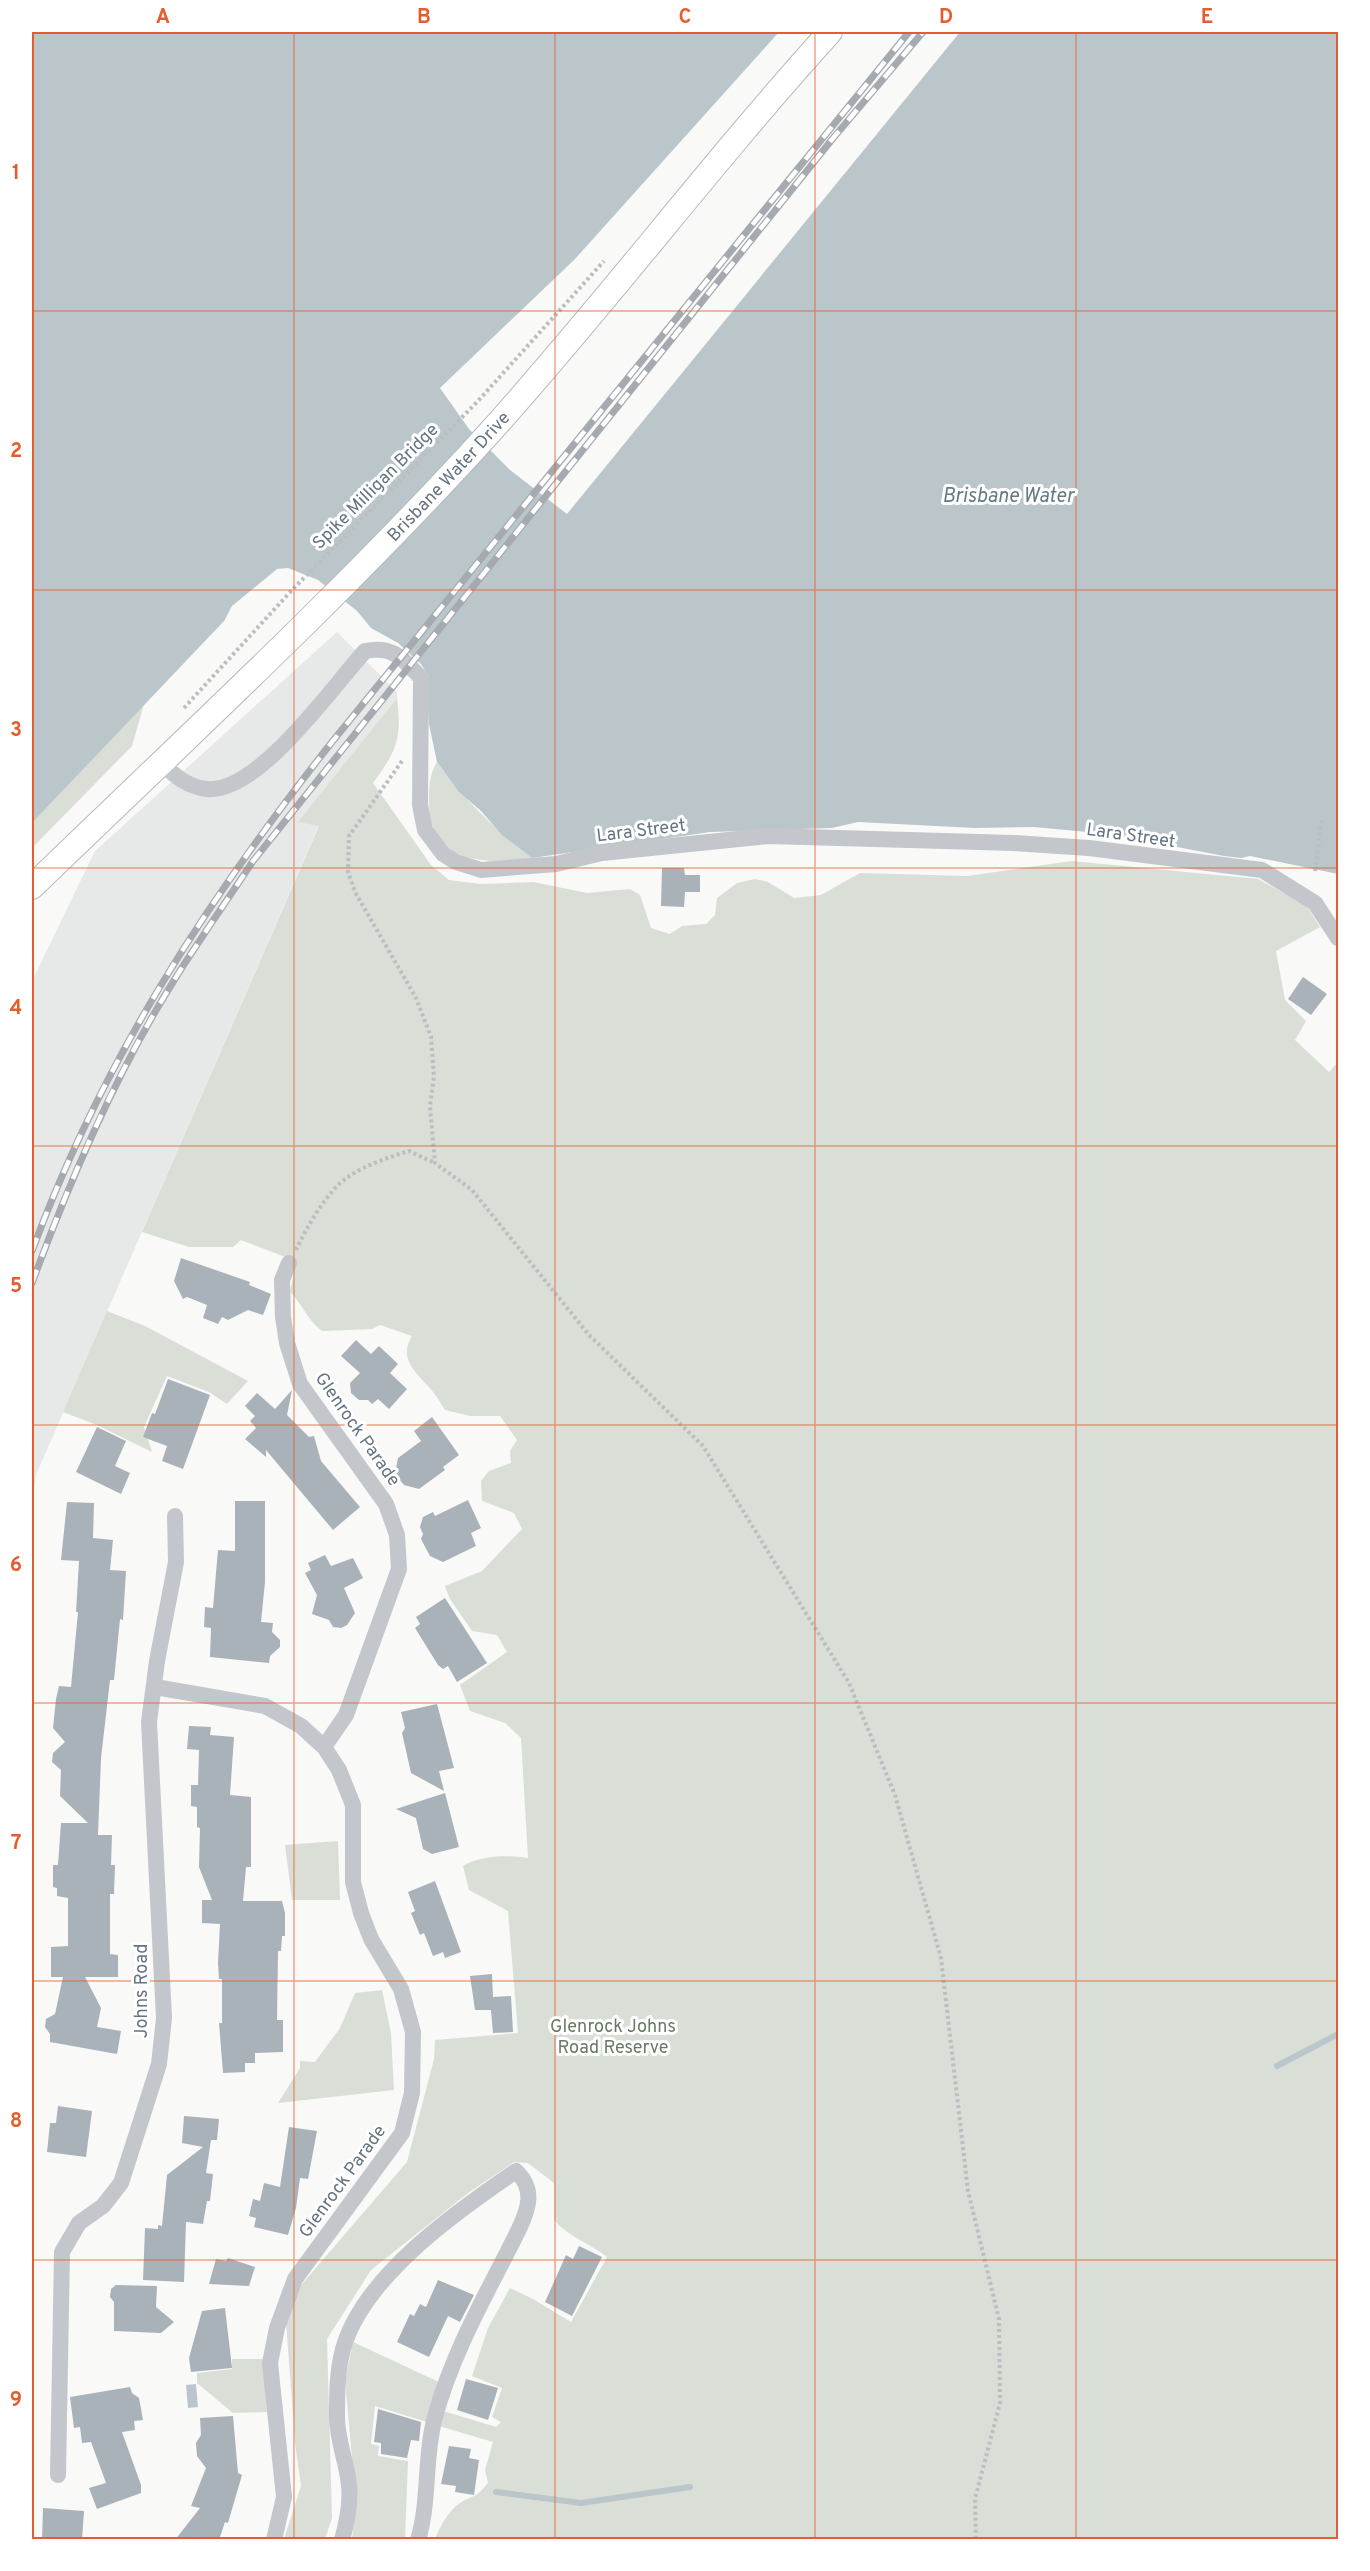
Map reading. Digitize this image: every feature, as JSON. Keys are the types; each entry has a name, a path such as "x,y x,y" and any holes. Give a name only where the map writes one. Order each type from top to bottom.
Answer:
{"main road":[{"name":"Brisbane Water Drive","path":"32,886 319,613 491,431 780,87 830,32"}],"street":[{"name":"Lara Street","path":"160,762 177,778 208,789 242,778 282,747 365,651 382,648 402,658 421,678 418,732 420,805 425,830 443,854 456,862 481,870 556,864 602,853 768,836 1014,843 1089,848 1262,870 1315,903 1338,938"},
{"name":"Glenrock Parade","path":"289,1263 282,1280 283,1317 287,1343 300,1384 386,1504 397,1535 399,1569 346,1715 324,1747"},
{"name":"Johns Road","path":"57,2475 62,2252 80,2223 103,2206 121,2183 159,2064 164,2018 149,1722 157,1661 176,1562 174,1516"},
{"name":"Glenrock Parade","path":"155,1687 265,1706 301,1726 324,1747 339,1770 353,1805 353,1882 361,1912 371,1940 401,1989 413,2032 412,2093 402,2133 295,2279 277,2328 270,2363 284,2497 274,2540"},
{"path":"342,2540 347,2522 349,2486 337,2421 338,2385 343,2348 360,2312 382,2282 414,2250 461,2211 516,2171 525,2180 530,2192 525,2215 467,2331 434,2419 424,2517 418,2540"}],"path":[{"name":"Spike Milligan Bridge","path":"183,709 292,590 478,401"},
{"path":"418,732 394,773 349,836 347,857 348,872 355,892 416,998 431,1037 434,1076 430,1106 435,1163"},
{"path":"1315,871 1322,818"},
{"path":"289,1263 307,1224 347,1177 387,1158 409,1151 435,1163 472,1190 589,1335 703,1446 849,1683 895,1795 941,1958 968,2191 999,2319 1000,2403 977,2491 974,2540"}],"shaded area":[{"path":"337,632 397,692 397,698 299,822 319,825 36,1475 32,1504 32,981 95,851"}],"green space":[{"name":"Glenrock Johns Road Reserve","path":"397,698 399,724 396,744 388,762 373,783 431,865 449,880 481,884 533,882 587,893 630,889 640,895 651,928 670,934 682,926 706,924 715,915 717,898 737,883 755,879 768,882 794,898 821,895 860,873 967,876 1072,861 1258,879 1307,906 1320,927 1276,951 1285,1000 1306,1021 1295,1040 1329,1072 1338,1062 1338,2539 435,2539 452,2510 477,2494 488,2483 485,2470 493,2442 439,2426 443,2411 496,2427 501,2422 492,2417 502,2388 472,2376 488,2328 510,2288 571,2322 607,2257 566,2231 554,2220 554,2183 528,2163 514,2162 468,2193 371,2270 327,2339 332,2518 325,2539 284,2539 301,2486 295,2443 286,2321 302,2284 407,2162 434,2059 435,2040 518,2033 508,1911 469,1890 463,1866 470,1862 495,1857 528,1858 521,1738 505,1723 470,1711 460,1685 507,1652 497,1635 472,1631 450,1599 445,1586 482,1571 522,1529 514,1513 482,1501 481,1481 489,1471 511,1463 510,1451 517,1440 500,1416 470,1416 445,1410 412,1368 407,1353 412,1336 380,1325 372,1329 322,1331 290,1292 296,1261 241,1240 233,1247 189,1247 142,1232 319,826 298,822"},
{"path":"144,704 132,746 32,848 32,823"},
{"path":"437,762 457,788 481,813 532,858 479,860 449,849 438,838 431,822 429,802 429,786"},
{"path":"107,1311 145,1326 248,1381 227,1404 209,1392 167,1376 144,1427 152,1452 97,1425 63,1412"},
{"path":"338,1841 340,1900 292,1900 285,1845"},
{"path":"382,1990 391,2033 394,2090 278,2103 300,2068 300,2061 315,2062 340,2028 355,1993"},
{"path":"353,2342 441,2383 427,2422 375,2406 371,2444 379,2446 378,2456 408,2461 405,2539 352,2540 356,2502 345,2381"},
{"path":"232,2359 263,2359 267,2412 233,2413 197,2383 197,2373 232,2369"}],"water":[{"name":"Brisbane Water","path":"32,32 779,32 575,259 440,388 469,429 510,470 567,514 960,32 1338,32 1338,874 1250,856 1241,858 1224,856 1109,834 1034,827 975,828 858,822 832,828 710,832 532,858 502,835 481,811 459,792 437,762 429,724 427,692 429,677 421,664 398,643 371,628 357,611 318,580 288,568 277,569 232,606 224,621 32,823"},
{"path":"196,2384 198,2407 188,2408 186,2385"}],"building":[{"path":"662,868 684,868 685,875 700,875 700,892 685,892 684,907 661,906"},
{"path":"1303,977 1327,994 1311,1015 1288,999"},
{"path":"181,1258 250,1282 249,1285 271,1294 263,1315 248,1310 228,1320 222,1317 218,1324 203,1318 207,1305 187,1297 183,1299 174,1281"},
{"path":"356,1340 371,1354 379,1346 398,1364 390,1373 407,1389 389,1409 378,1399 372,1404 368,1400 359,1400 351,1393 350,1383 360,1373 341,1356"},
{"path":"168,1379 210,1395 183,1469 162,1461 167,1446 143,1437 152,1413 155,1414"},
{"path":"292,1390 287,1415 309,1437 314,1436 321,1461 360,1507 333,1530 266,1450 266,1457 245,1439 256,1428 250,1421 255,1416 245,1406 257,1393 275,1409"},
{"path":"432,1417 459,1455 443,1467 445,1470 419,1489 404,1485 395,1474 398,1458 421,1441 414,1431"},
{"path":"97,1427 126,1441 115,1466 130,1473 121,1494 76,1472"},
{"path":"468,1500 481,1528 471,1533 476,1546 443,1562 430,1556 421,1539 423,1534 420,1527 423,1517 433,1512 435,1516"},
{"path":"235,1501 265,1501 265,1582 261,1622 273,1623 272,1632 280,1640 280,1647 270,1656 269,1663 210,1657 211,1628 204,1627 205,1607 213,1608 218,1550 235,1551"},
{"path":"67,1502 94,1503 93,1538 113,1540 110,1570 126,1571 123,1620 120,1619 114,1680 110,1680 101,1758 98,1835 112,1835 111,1865 115,1865 114,1894 110,1894 110,1954 118,1955 118,1977 85,1977 101,2008 97,2027 121,2031 117,2054 50,2042 50,2034 45,2027 46,2019 55,2014 63,1977 51,1977 51,1947 68,1946 68,1898 57,1896 57,1888 53,1887 53,1865 58,1865 61,1823 88,1823 60,1796 61,1770 52,1762 53,1753 65,1742 53,1728 59,1686 71,1687 78,1612 76,1612 79,1561 61,1560"},
{"path":"325,1555 331,1566 353,1558 363,1578 344,1588 355,1613 347,1625 341,1628 333,1627 329,1620 312,1614 317,1595 305,1573 311,1570 308,1563"},
{"path":"445,1598 487,1663 457,1682 448,1666 443,1669 438,1665 415,1628 420,1624 416,1617"},
{"path":"437,1704 454,1768 439,1771 444,1791 411,1773 402,1733 405,1728 401,1712"},
{"path":"189,1726 211,1727 210,1735 234,1737 230,1795 251,1797 251,1867 246,1867 243,1901 282,1901 285,1913 285,1936 282,1936 281,1951 278,1951 277,2020 283,2020 283,2052 255,2053 255,2063 245,2063 245,2072 223,2073 219,2023 222,2023 222,1979 219,1979 218,1963 220,1924 202,1923 202,1900 212,1900 199,1867 200,1828 197,1827 197,1807 191,1806 191,1785 198,1785 199,1750 187,1749"},
{"path":"445,1793 459,1847 432,1854 423,1849 416,1818 396,1809"},
{"path":"435,1881 461,1952 445,1958 443,1952 433,1956 424,1933 420,1935 411,1913 415,1911 408,1892"},
{"path":"492,1974 493,1997 511,1996 513,2032 493,2033 491,2010 475,2010 470,1976"},
{"path":"58,2106 92,2111 86,2157 47,2152 50,2123 56,2123"},
{"path":"184,2116 219,2119 217,2140 211,2140 206,2173 213,2174 210,2201 207,2201 203,2224 186,2222 184,2282 143,2280 145,2228 158,2229 158,2225 162,2226 167,2175 203,2147 182,2143"},
{"path":"289,2127 317,2131 308,2179 300,2178 296,2208 288,2235 254,2227 256,2218 249,2216 253,2199 260,2201 264,2183 280,2187"},
{"path":"579,2246 602,2257 572,2316 545,2302 566,2255 573,2259"},
{"path":"228,2258 255,2267 249,2286 209,2284 216,2259 226,2261"},
{"path":"438,2280 474,2295 460,2322 448,2316 429,2357 397,2342 410,2314 414,2316 420,2304 426,2307"},
{"path":"116,2285 157,2286 156,2307 174,2322 161,2333 114,2331 114,2302 110,2297 111,2289"},
{"path":"225,2308 232,2368 191,2372 189,2358 202,2311"},
{"path":"466,2379 498,2388 488,2420 457,2410"},
{"path":"130,2387 132,2393 139,2398 143,2420 134,2421 135,2430 122,2432 141,2485 141,2493 97,2509 89,2488 106,2483 91,2442 82,2443 80,2427 74,2428 70,2397"},
{"path":"378,2409 421,2422 419,2441 411,2440 407,2458 381,2454 381,2443 374,2442"},
{"path":"233,2416 238,2473 242,2475 228,2523 225,2522 219,2540 175,2540 200,2508 191,2506 206,2468 197,2456 196,2443 201,2435 200,2418"},
{"path":"449,2446 471,2449 469,2458 479,2460 474,2495 455,2492 456,2486 441,2484"},
{"path":"43,2508 84,2511 82,2540 42,2540"}],"waterway":[{"path":"1277,2066 1338,2034"},
{"path":"496,2492 581,2503 690,2487"}],"railway":[{"path":"32,1251 60,1181 125,1048 161,984 242,861 332,742 909,32"},
{"path":"32,1283 79,1164 115,1086 178,974 253,861 834,137 923,32"}]}
